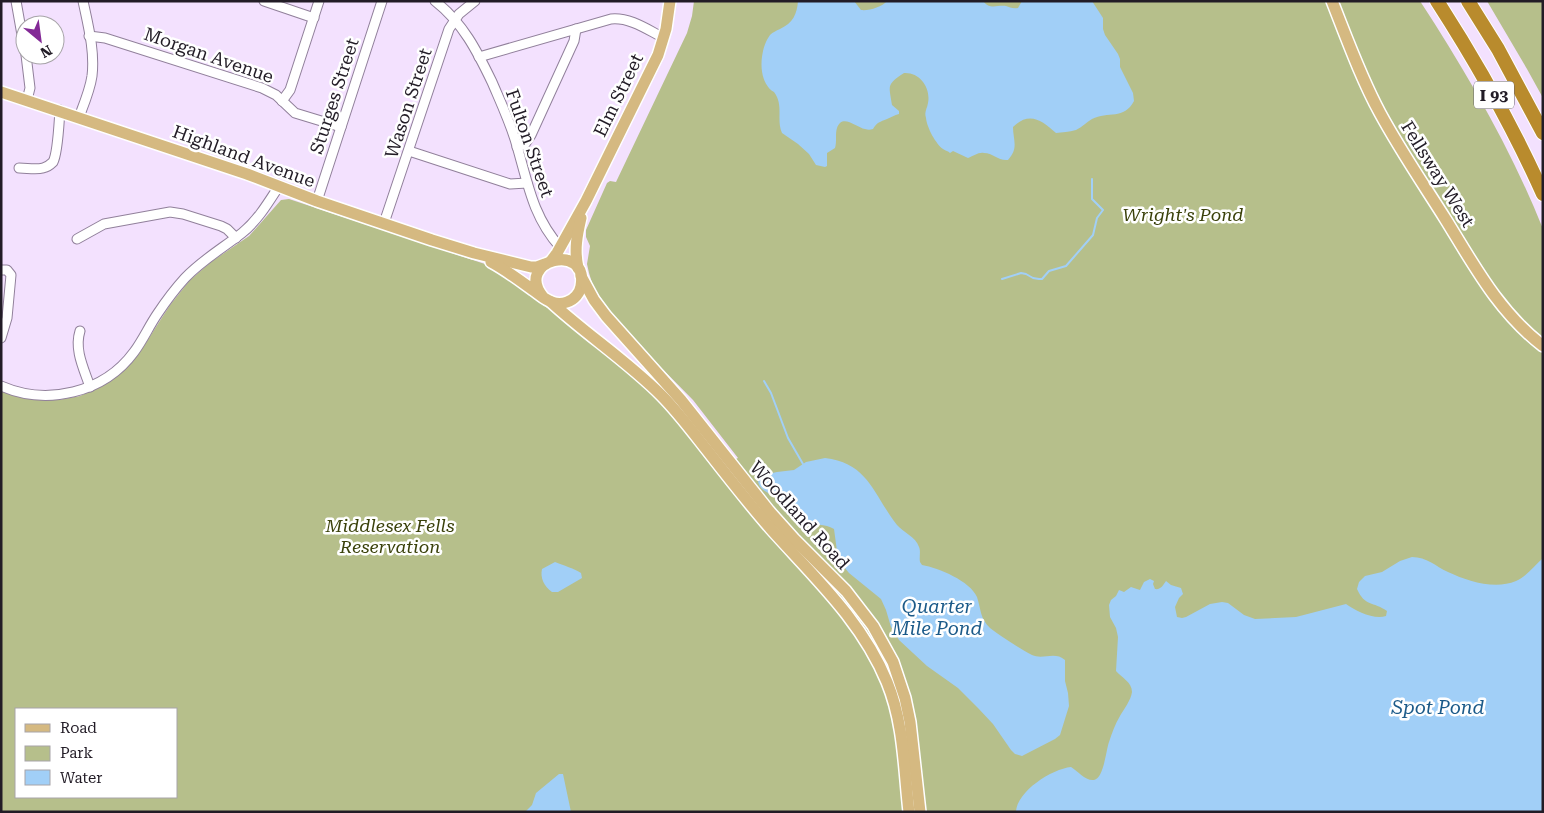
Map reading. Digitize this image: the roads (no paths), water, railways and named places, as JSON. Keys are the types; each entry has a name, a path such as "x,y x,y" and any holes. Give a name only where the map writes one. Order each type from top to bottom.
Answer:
{"highway":[{"name":"I 93","path":"1438,1 1488,84 1543,194"},
{"name":"I 93","path":"1468,1 1498,49 1543,133"}],"main road":[{"name":"Elm Street","path":"548,263 560,247 586,201 651,69 664,38 670,1"},
{"name":"Fellsway West","path":"1332,1 1380,114 1490,292 1508,314 1543,346"},
{"name":"Highland Avenue","path":"1,92 60,110 317,201 474,253 531,267 548,263"},
{"name":"Elm Street","path":"579,272 576,252 577,232 586,201"},
{"name":"Highland Avenue","path":"474,253 503,268 547,300"},
{"path":"561,259 567,260 579,272 582,284 580,290 576,296 566,303 559,304 547,300 539,291 537,282 539,273 548,263 561,259"},
{"name":"Woodland Road","path":"579,272 600,308 681,400 771,529 836,601 860,632 888,684 897,712 902,739 909,812"},
{"name":"Woodland Road","path":"547,300 628,365 658,392 739,482 857,604 873,626 886,649 898,677 908,710 920,812"}],"street":[{"path":"16,1 18,15"},
{"path":"79,117 92,76 90,36 83,1"},
{"path":"264,1 314,18"},
{"path":"282,101 290,90 319,1"},
{"name":"Sturges Street","path":"317,201 382,1"},
{"name":"Fulton Street","path":"435,1 455,19 466,33 479,56 501,102 517,146 532,202 548,232 560,247"},
{"name":"Wason Street","path":"384,224 445,42 455,19 475,1"},
{"path":"479,56 604,20 618,18 634,23 664,38"},
{"path":"517,146 529,140 569,54 576,29"},
{"path":"551,36 559,35 566,40 570,47 569,54"},
{"name":"Morgan Avenue","path":"90,36 105,38 262,88 273,93 296,113 341,127"},
{"path":"27,65 30,84 27,100"},
{"path":"19,168 41,169 52,163 57,144 60,110"},
{"path":"409,150 510,184 527,183"},
{"path":"1,386 18,392 43,396 69,393 90,387 106,378 128,360 157,314 180,283 205,260 236,238 256,219 279,186"},
{"path":"77,239 104,224 170,212 183,214 221,226 236,238"},
{"path":"1,270 7,270 11,275 5,312 5,328 1,338"},
{"path":"80,331 78,351 90,387"}],"water":[{"path":"798,1 854,1 861,10 864,10 879,7 887,1 983,1 991,6 1018,8 1022,1 1092,1 1103,18 1105,35 1118,54 1120,67 1133,93 1134,101 1130,107 1121,113 1092,119 1076,130 1071,131 1056,133 1040,121 1030,118 1024,119 1013,127 1015,144 1008,160 987,153 968,158 953,151 950,153 938,143 930,131 925,116 928,103 926,87 915,75 904,73 894,80 890,86 892,105 899,111 899,114 879,122 870,130 850,122 842,122 837,128 835,148 827,153 827,166 816,165 809,154 782,133 780,128 779,102 774,92 768,87 762,74 762,57 766,41 771,34 791,21 797,10"},
{"name":"Quarter Mile Pond","path":"825,458 852,466 869,482 897,525 917,543 922,565 945,572 968,586 977,597 983,617 990,628 1032,655 1040,657 1057,656 1065,660 1065,681 1069,706 1060,735 1022,756 1015,754 993,724 958,688 927,666 899,640 891,627 881,599 849,573 841,563 834,529 802,520 789,504 765,491 759,484 758,478 763,475 794,470 806,462"},
{"name":"Spot Pond","path":"1412,557 1427,560 1448,572 1464,578 1481,583 1499,585 1508,584 1520,579 1543,558 1543,812 1016,812 1022,796 1037,782 1055,772 1071,767 1091,780 1097,778 1100,774 1114,729 1132,692 1129,683 1116,671 1118,637 1110,617 1109,605 1119,590 1124,592 1131,587 1140,590 1144,582 1150,579 1154,581 1155,589 1159,589 1166,581 1171,585 1181,588 1183,594 1175,607 1177,617 1182,618 1210,604 1222,602 1228,603 1244,615 1255,619 1296,617 1346,604 1365,614 1381,617 1386,616 1387,611 1363,599 1357,589 1359,582 1365,576 1382,572 1400,561"},
{"path":"555,562 581,573 582,578 558,592 552,592 543,582 542,569"},
{"path":"559,774 563,774 571,812 525,812 532,805 536,793"}],"waterway":[{"path":"1002,279 1021,273 1033,278 1042,279 1049,271 1066,266 1093,235 1097,218 1103,210 1092,199 1092,179"},
{"path":"764,381 771,393 788,438 803,464"}],"park label":[{"name":"Wright's Pond","path":"1183,214"},
{"name":"Middlesex Fells Reservation","path":"390,535"}]}
